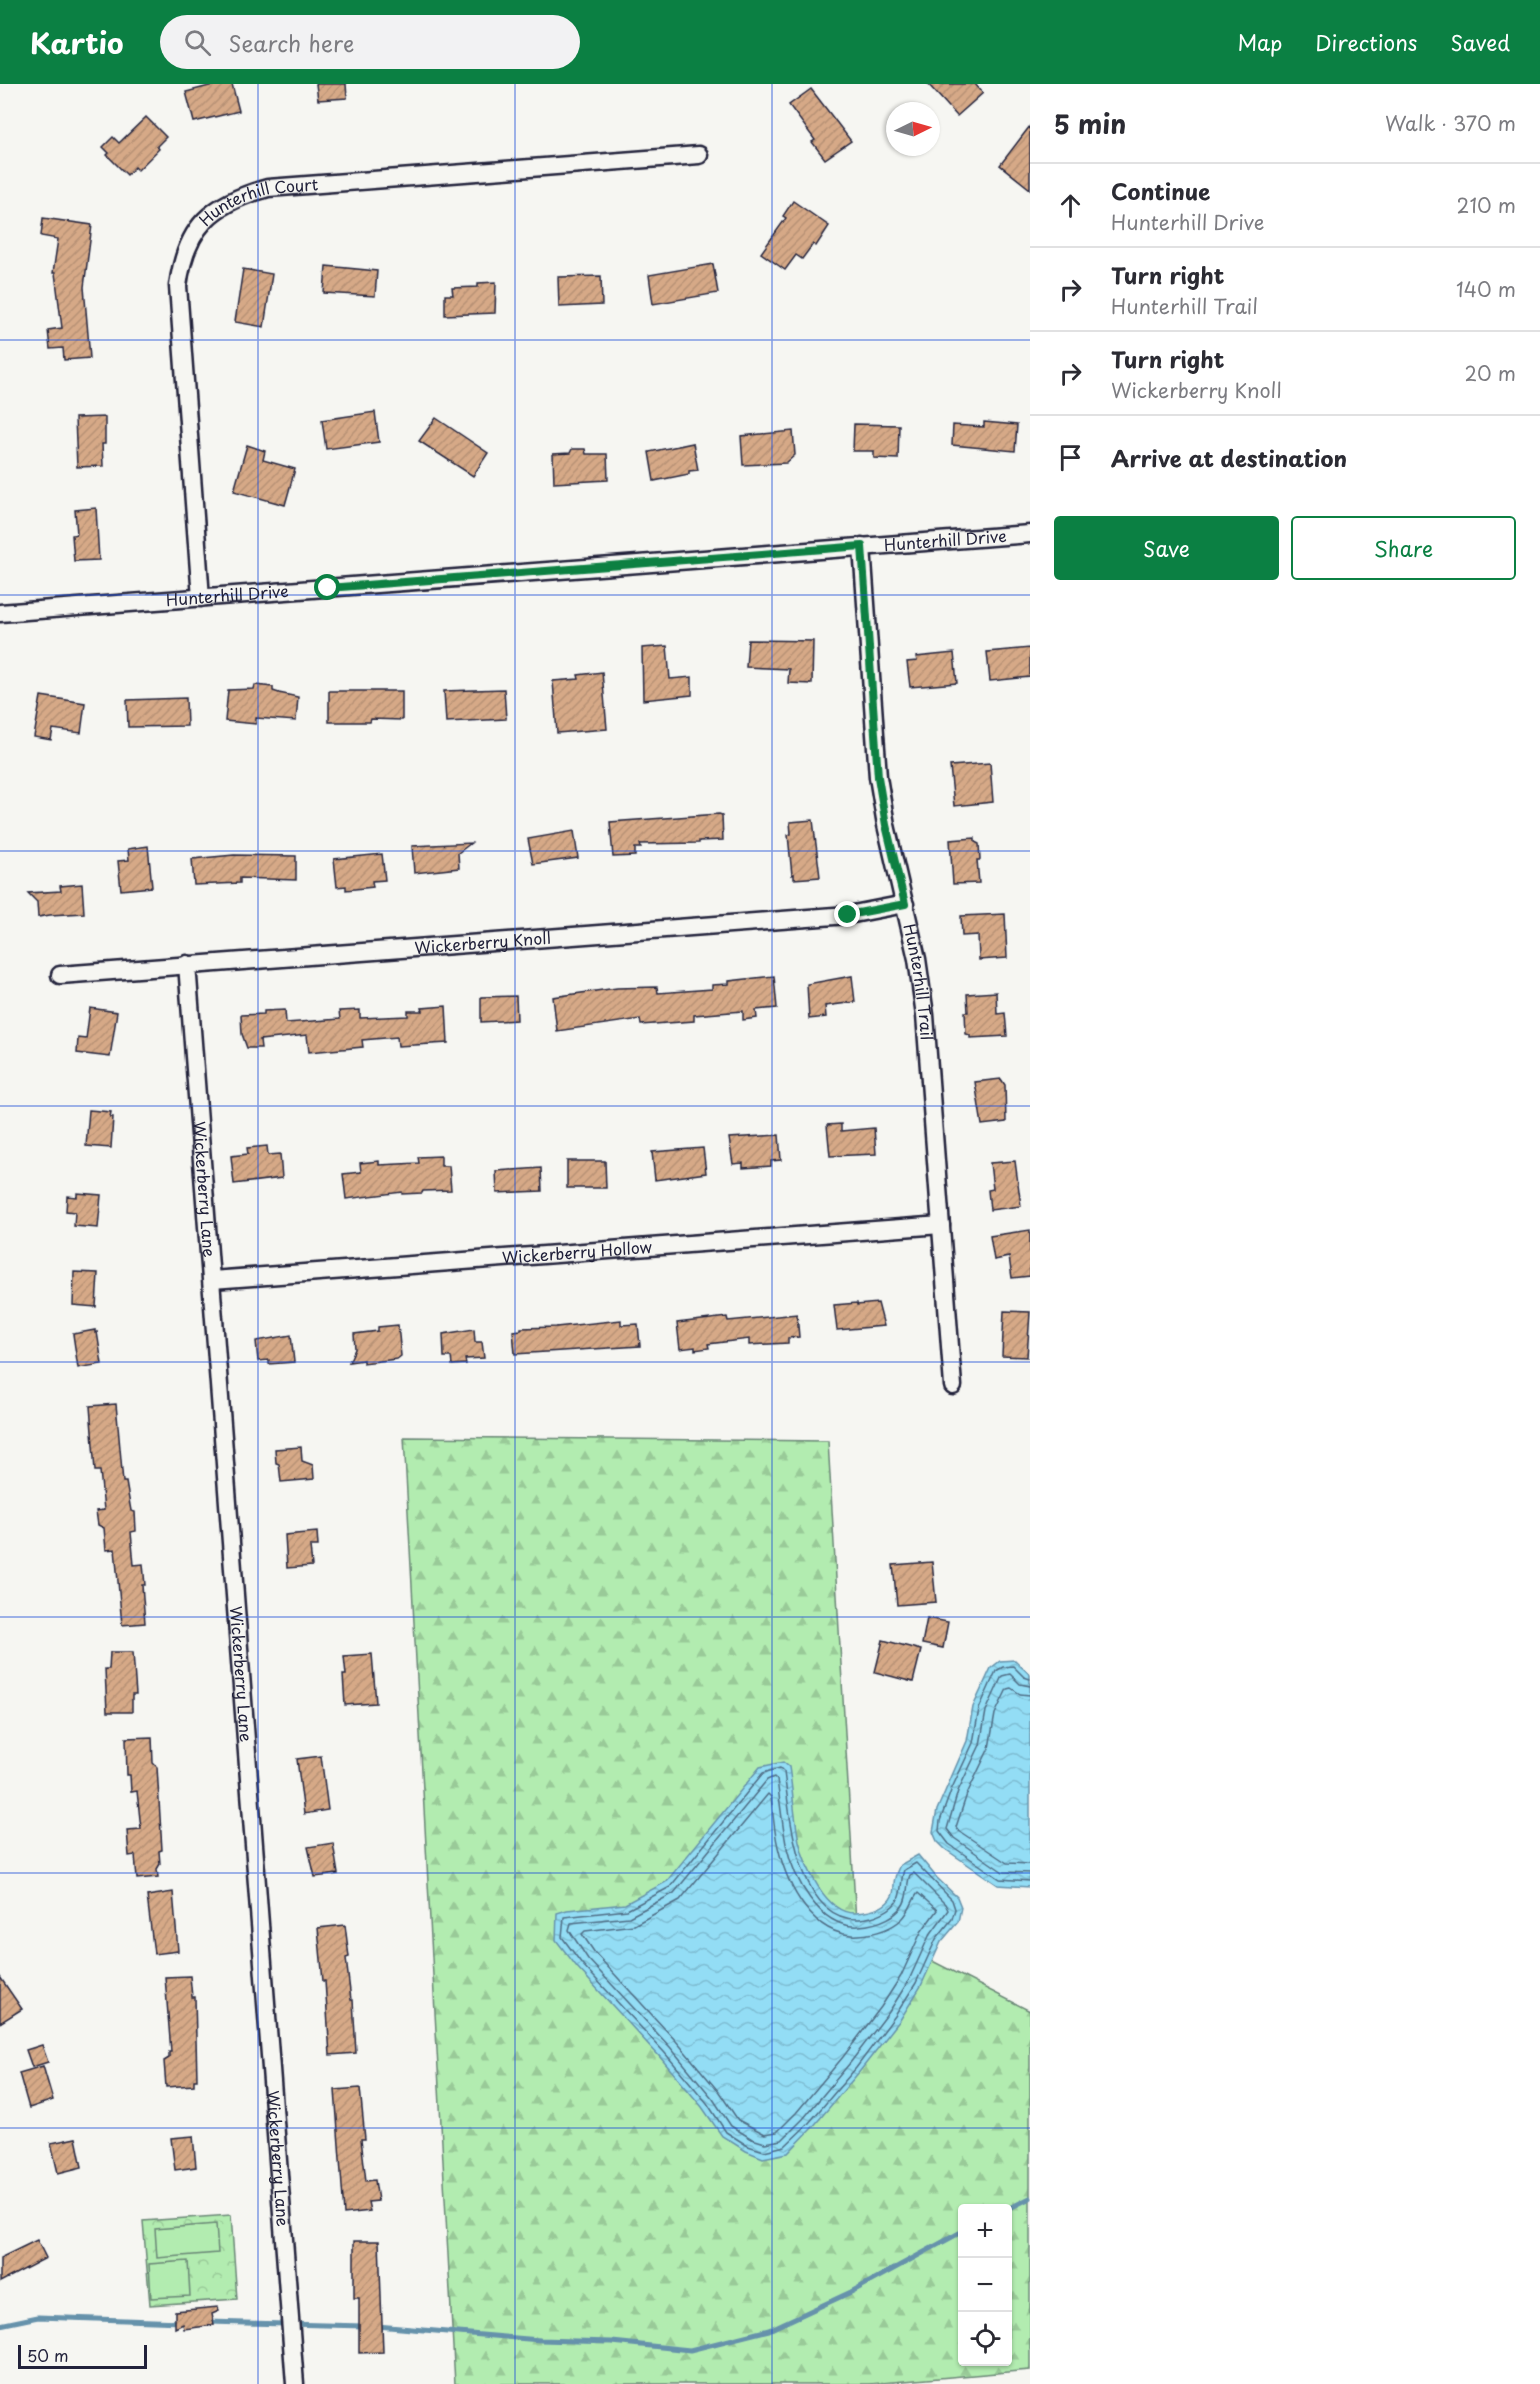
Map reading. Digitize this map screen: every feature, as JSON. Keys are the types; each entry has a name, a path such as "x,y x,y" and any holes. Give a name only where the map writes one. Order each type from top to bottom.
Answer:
{"street":[{"name":"Hunterhill Court","path":"201,597 178,286 181,265 188,245 212,212 239,195 268,188 699,155"},
{"name":"Hunterhill Drive","path":"0,613 1030,534"},
{"name":"Hunterhill Trail","path":"862,546 878,777 886,825 917,959 925,1015 953,1386"},
{"name":"Wickerberry Knoll","path":"60,975 848,915 905,904"},
{"name":"Wickerberry Lane","path":"187,964 295,2384"},
{"name":"Wickerberry Hollow","path":"212,1280 941,1225"}],"green space":[{"path":"404,1437 828,1441 856,1922 1030,2011 1030,2370 870,2384 455,2384"},
{"path":"231,2215 237,2299 150,2305 143,2221"},
{"path":"216,2224 218,2253 157,2258 155,2229"},
{"path":"188,2261 190,2296 151,2298 149,2264"}],"water":[{"path":"1015,1660 1030,1675 1030,1887 998,1885 945,1849 937,1841 933,1832 937,1810 967,1741 973,1707 991,1668 1000,1661"},
{"path":"783,1762 789,1767 799,1841 806,1863 818,1887 835,1906 845,1912 856,1913 872,1911 886,1904 893,1894 894,1880 900,1865 918,1855 957,1897 961,1907 958,1922 941,1942 921,1986 900,2020 860,2071 788,2153 763,2158 746,2151 722,2136 702,2107 659,2056 577,1967 556,1940 557,1913 625,1904 666,1882 760,1767"}],"building":[{"path":"217,84 232,84 239,111 194,122 186,92"},
{"path":"316,84 346,84 347,98 318,100"},
{"path":"928,84 975,84 983,93 957,116"},
{"path":"811,89 851,141 825,159 812,142 815,140 789,105"},
{"path":"146,117 166,137 157,146 159,149 138,170 135,167 127,175 107,155 109,153 103,147 113,137 119,143"},
{"path":"1030,126 1030,189 1000,165"},
{"path":"793,201 829,226 816,246 813,244 802,259 796,255 785,270 761,253 786,218 783,216"},
{"path":"43,218 92,225 84,287 90,358 64,360 63,348 50,349 48,330 62,328 55,273 53,273 58,239 41,236"},
{"path":"713,264 718,293 653,304 649,275"},
{"path":"326,266 377,271 375,296 324,293"},
{"path":"243,269 272,274 264,327 235,322"},
{"path":"601,276 602,305 559,307 558,277"},
{"path":"496,282 495,313 445,315 445,295 453,295 452,288 478,287 478,283"},
{"path":"375,412 379,442 326,449 322,420"},
{"path":"105,417 105,444 102,444 103,466 77,467 75,418"},
{"path":"436,418 488,453 473,476 419,441"},
{"path":"984,422 1017,425 1015,451 952,445 953,425 984,427"},
{"path":"854,424 899,425 898,459 874,458 874,451 853,451"},
{"path":"793,431 795,455 786,463 743,465 741,436"},
{"path":"693,443 698,470 654,481 649,452"},
{"path":"247,445 265,451 263,460 295,469 285,505 234,491"},
{"path":"572,449 585,449 586,454 607,454 608,480 554,483 553,454 570,453"},
{"path":"96,508 99,560 74,561 72,535 77,534 75,510"},
{"path":"748,640 813,641 812,684 788,683 789,669 746,667"},
{"path":"667,646 670,679 692,677 692,695 643,700 642,648"},
{"path":"1030,648 1030,677 990,681 987,652"},
{"path":"954,653 957,683 910,687 907,662 917,661 916,657"},
{"path":"602,672 607,729 557,733 553,681 579,679 578,675"},
{"path":"255,685 273,687 273,691 298,697 296,721 256,718 256,724 225,721 228,690 254,689"},
{"path":"504,689 506,719 446,722 444,691"},
{"path":"329,691 402,691 402,720 371,719 370,722 329,722"},
{"path":"41,696 85,703 81,733 53,729 51,740 34,737"},
{"path":"186,698 187,726 128,727 127,700"},
{"path":"990,763 993,802 954,806 950,766"},
{"path":"722,815 723,840 699,841 699,843 640,844 641,848 635,848 635,856 613,857 610,822"},
{"path":"813,820 820,877 794,879 788,835 791,834 790,822"},
{"path":"574,831 578,858 533,864 528,839"},
{"path":"975,838 975,842 979,844 980,860 977,860 979,883 953,884 950,840"},
{"path":"471,843 458,853 459,868 414,873 412,846"},
{"path":"148,846 152,887 121,890 118,861 129,860 128,849"},
{"path":"382,854 385,880 372,881 373,887 346,890 346,886 337,887 334,859"},
{"path":"234,855 296,856 296,880 240,878 240,883 194,885 192,859"},
{"path":"82,884 84,913 38,917 37,902 28,893 61,891 60,886"},
{"path":"1005,914 1007,958 979,960 978,935 962,936 961,916"},
{"path":"774,976 777,1008 756,1010 757,1018 743,1020 743,1011 694,1015 694,1021 641,1025 640,1019 557,1031 553,997 617,988 657,987 658,993 712,989 712,985 729,984 729,981"},
{"path":"852,976 855,1002 825,1006 826,1017 809,1019 807,984"},
{"path":"996,992 997,1014 1005,1013 1007,1036 970,1038 970,1035 966,1034 967,994"},
{"path":"516,996 517,1020 481,1022 481,997"},
{"path":"446,1006 448,1043 398,1046 397,1037 362,1040 363,1047 309,1052 307,1035 260,1040 261,1048 247,1048 242,1034 241,1015 264,1014 264,1011 285,1010 286,1023 340,1019 339,1011 360,1010 360,1018 408,1016 408,1011 423,1011 422,1008"},
{"path":"90,1008 117,1012 110,1057 77,1053 78,1038 86,1039"},
{"path":"1001,1079 1005,1085 1006,1122 982,1125 975,1082"},
{"path":"89,1110 111,1112 110,1117 113,1117 111,1148 86,1146"},
{"path":"841,1124 841,1131 874,1128 876,1154 830,1156 827,1125"},
{"path":"779,1135 781,1160 771,1161 771,1166 743,1168 743,1163 733,1164 729,1138"},
{"path":"267,1146 268,1155 280,1154 282,1178 234,1184 231,1156 248,1154 247,1148"},
{"path":"703,1148 706,1173 655,1180 652,1152"},
{"path":"441,1156 441,1166 449,1166 451,1190 402,1194 402,1192 346,1199 343,1174 361,1172 360,1163 379,1161 379,1165 419,1163 418,1157"},
{"path":"567,1161 605,1161 606,1188 567,1188"},
{"path":"1015,1161 1021,1206 990,1210 988,1190 993,1189 990,1163"},
{"path":"541,1168 542,1191 497,1193 496,1171"},
{"path":"77,1193 101,1195 98,1228 74,1226 75,1212 66,1211 67,1196 77,1197"},
{"path":"1030,1230 1030,1276 1012,1278 1009,1257 994,1260 990,1236"},
{"path":"74,1272 98,1273 96,1307 73,1305"},
{"path":"857,1303 857,1305 878,1303 884,1326 837,1330 834,1305"},
{"path":"1004,1311 1030,1312 1027,1357 1002,1356"},
{"path":"797,1314 799,1337 788,1338 788,1343 749,1345 749,1339 708,1344 709,1348 680,1349 677,1323 727,1317 728,1321"},
{"path":"621,1320 621,1325 638,1324 640,1346 515,1354 513,1331 521,1330 521,1328"},
{"path":"398,1325 401,1356 397,1359 363,1363 363,1360 349,1362 355,1349 354,1334 378,1331 378,1327"},
{"path":"474,1329 475,1342 482,1342 484,1358 465,1359 466,1364 452,1365 451,1357 444,1357 443,1334"},
{"path":"95,1330 102,1364 78,1368 73,1334"},
{"path":"291,1335 294,1362 269,1364 269,1360 258,1361 256,1341"},
{"path":"116,1404 123,1482 126,1482 131,1511 135,1512 136,1531 131,1532 134,1565 143,1564 145,1585 142,1585 145,1623 122,1625 115,1549 106,1550 104,1528 98,1525 96,1511 104,1510 100,1471 95,1471 90,1406"},
{"path":"301,1447 302,1461 313,1465 314,1479 281,1482 275,1449"},
{"path":"317,1532 318,1546 310,1546 312,1566 287,1568 285,1535"},
{"path":"932,1562 936,1602 897,1605 893,1565"},
{"path":"927,1618 948,1622 943,1648 922,1644"},
{"path":"883,1640 921,1650 913,1682 875,1672"},
{"path":"110,1652 133,1652 136,1695 132,1695 132,1712 107,1712 105,1669 109,1669"},
{"path":"372,1654 376,1703 345,1705 344,1656"},
{"path":"152,1737 153,1763 157,1767 162,1850 159,1851 158,1877 137,1879 135,1855 129,1856 127,1830 141,1829 137,1791 131,1792 130,1775 127,1775 126,1738"},
{"path":"321,1756 328,1810 304,1814 297,1759"},
{"path":"333,1843 338,1874 315,1877 308,1847"},
{"path":"173,1892 178,1951 154,1954 147,1896"},
{"path":"345,1925 349,1957 346,1958 351,2000 353,2000 356,2053 330,2055 325,1981 323,1981 318,1928"},
{"path":"190,1976 192,1997 195,1997 197,2080 194,2080 194,2085 166,2087 164,2061 169,2058 169,2052 171,2052 165,1977"},
{"path":"0,1977 22,2009 0,2023"},
{"path":"42,2045 48,2062 32,2067 26,2050"},
{"path":"43,2066 53,2100 29,2108 19,2073"},
{"path":"360,2088 365,2139 361,2139 366,2181 375,2180 378,2201 368,2202 370,2211 344,2214 335,2090"},
{"path":"193,2136 196,2167 175,2170 171,2138"},
{"path":"76,2138 82,2167 58,2173 51,2143"},
{"path":"37,2240 46,2258 0,2282 0,2258"},
{"path":"354,2241 379,2241 383,2352 359,2353 359,2298 354,2298"},
{"path":"218,2307 219,2311 212,2314 214,2325 184,2329 183,2324 175,2328 175,2311"}],"waterway":[{"path":"1012,2207 1030,2198"},
{"path":"377,2326 540,2340 612,2342 690,2350 769,2330 851,2292 958,2234"},
{"path":"0,2325 38,2317 182,2322"},
{"path":"209,2322 364,2326"}],"route":[{"path":"328,588 862,546 878,777 886,825 905,904 848,915"}]}
